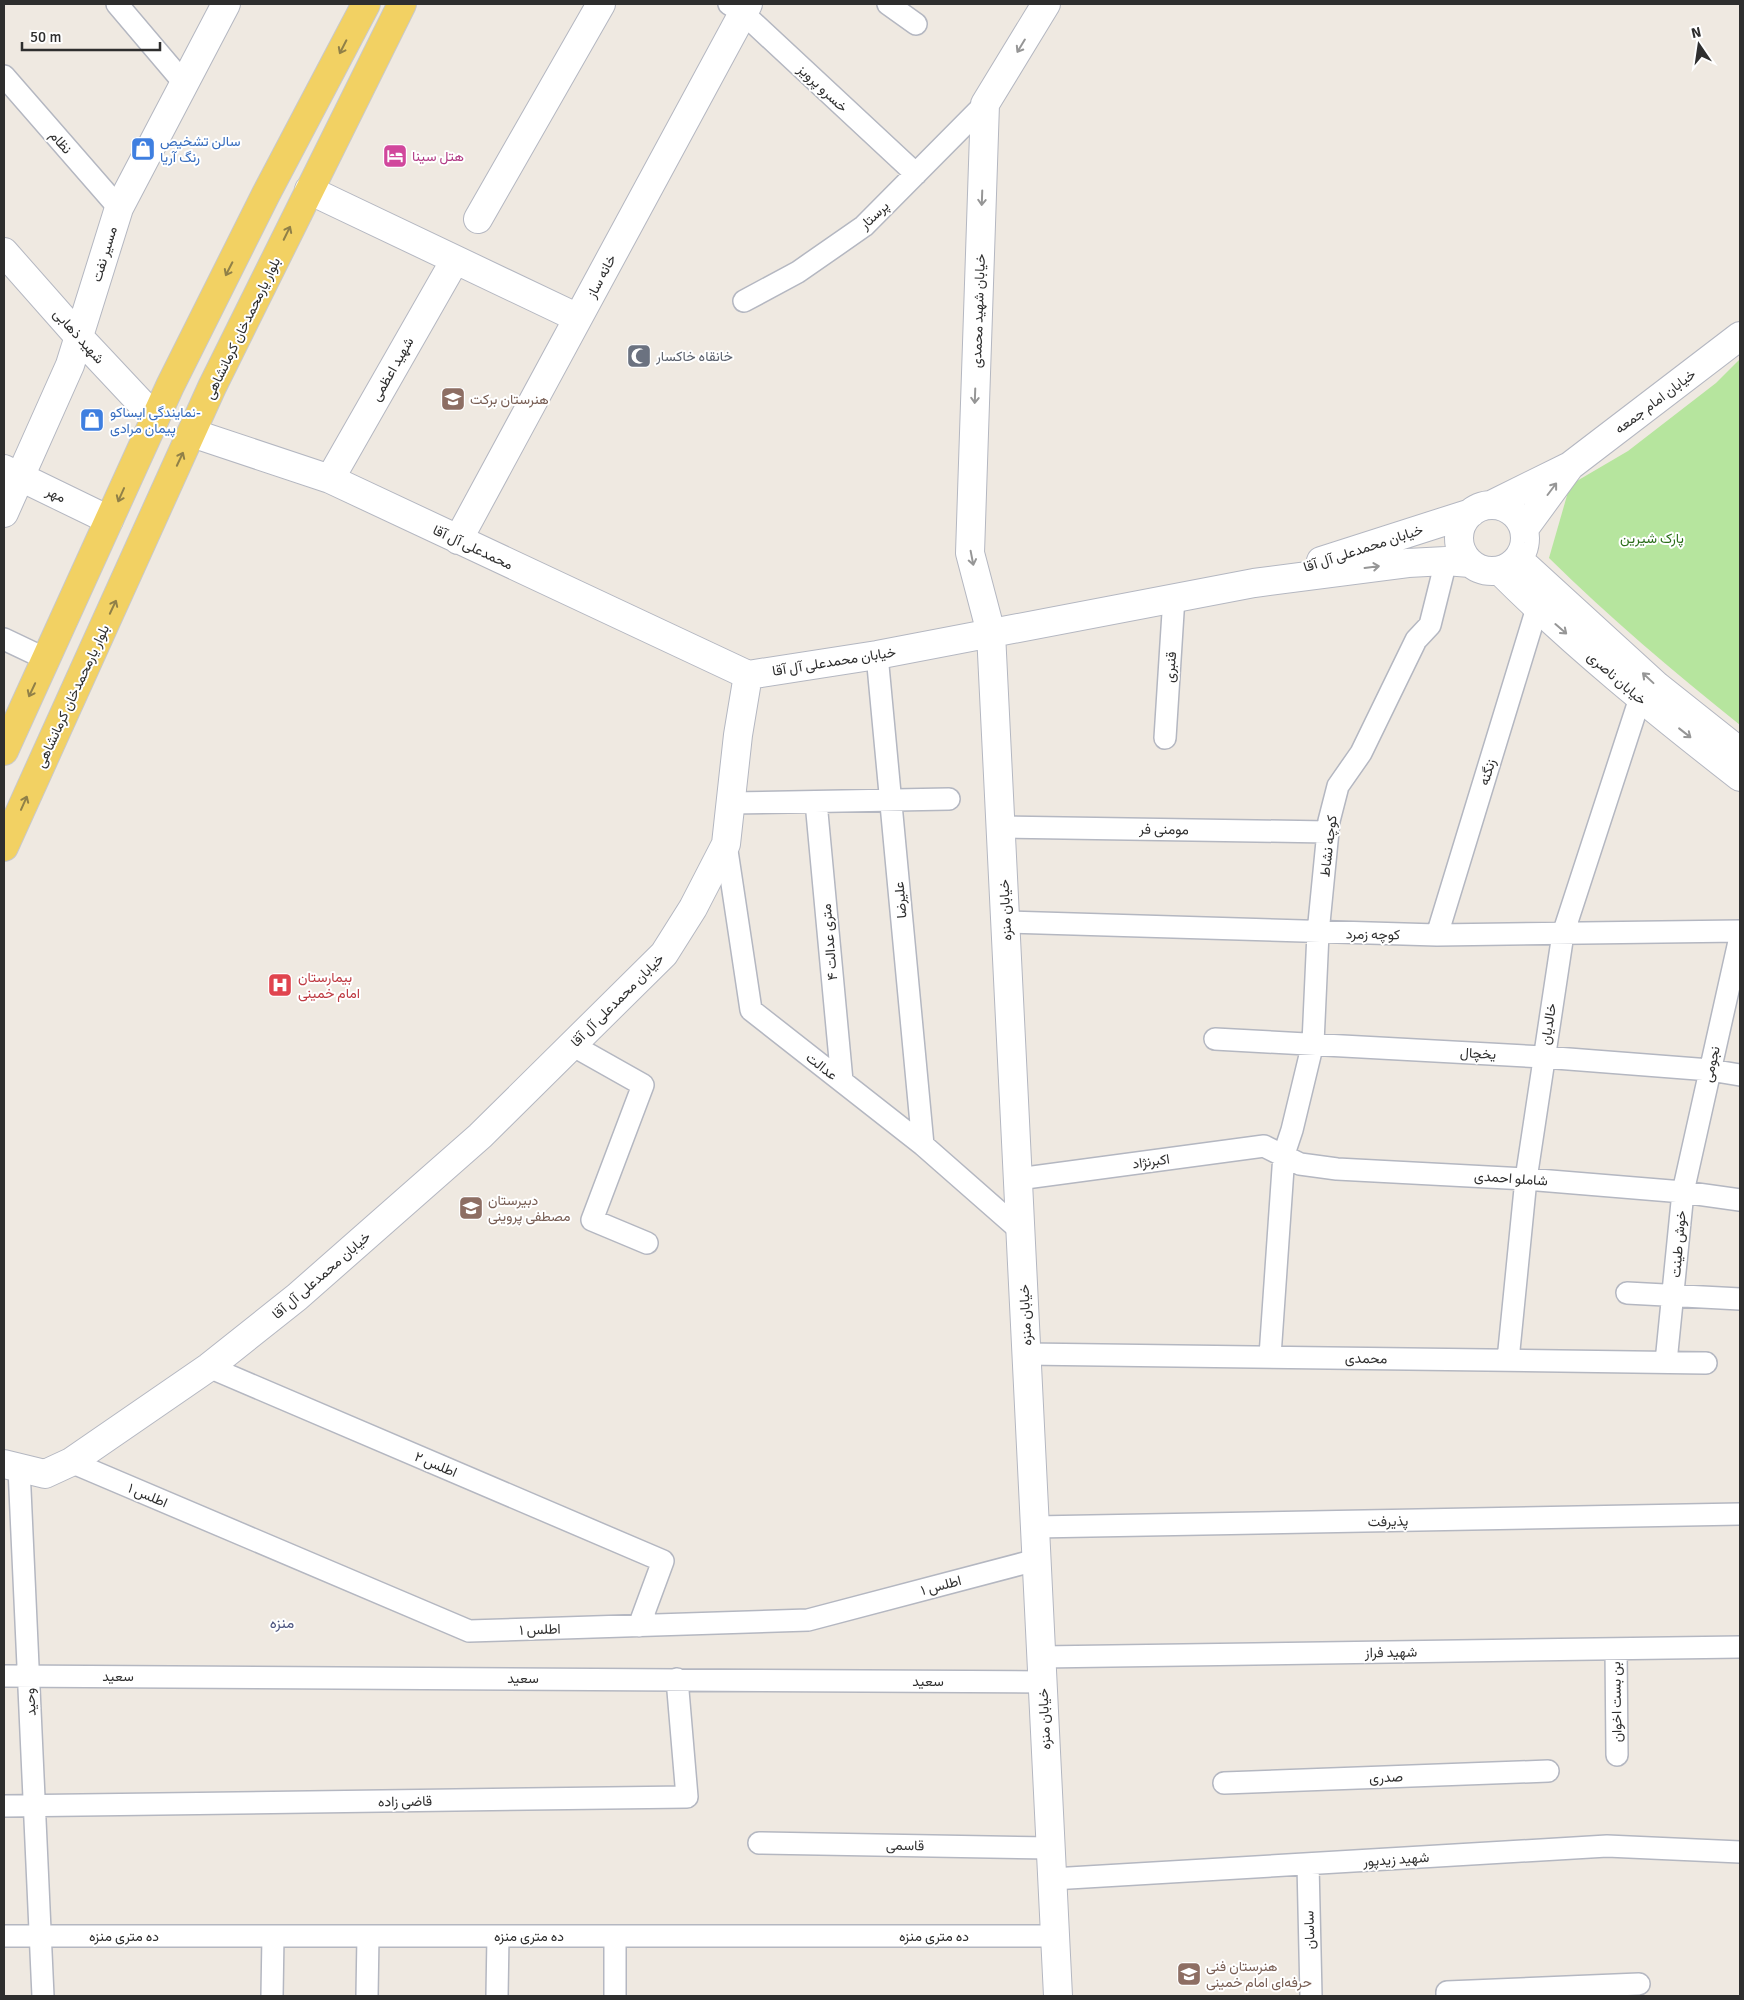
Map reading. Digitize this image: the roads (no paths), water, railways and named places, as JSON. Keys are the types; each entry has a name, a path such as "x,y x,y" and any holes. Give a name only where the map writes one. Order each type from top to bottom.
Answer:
{"main road":[{"path":"4,751 156,418 266,194 366,4"},
{"name":"بلوار یارمحمدخان کرمانشاهی","path":"4,845 216,378 402,4"}],"street":[{"path":"116,4 184,83"},
{"name":"مسیر نفت","path":"4,513 12,473 70,365 119,208 226,4"},
{"path":"478,219 601,4"},
{"path":"888,4 916,24"},
{"name":"خیابان شهید محمدی","path":"991,633 970,552 986,104 1046,4"},
{"name":"خسرو پرویز","path":"740,7 916,174"},
{"name":"خانه ساز","path":"458,540 578,318 740,7"},
{"name":"نظام","path":"4,76 119,208"},
{"name":"پرستار","path":"744,301 798,272 864,226 986,104"},
{"path":"309,190 578,318"},
{"name":"شهید ذهابی","path":"4,252 79,337 156,418"},
{"name":"شهید اعظمی","path":"330,479 455,260"},
{"name":"خیابان امام جمعه","path":"1481,509 1570,466 1740,336"},
{"name":"محمدعلی آل آقا","path":"192,433 330,479 748,675"},
{"name":"خیابان امام جمعه","path":"1524,529 1570,466"},
{"name":"مهر","path":"12,473 109,520"},
{"path":"1502,507 1512,511 1524,529 1526,539 1524,550 1509,565 1484,570 1458,562 1463,554 1460,532 1464,521 1481,509 1502,507"},
{"name":"خیابان محمدعلی آل آقا","path":"1254,582 1481,509"},
{"name":"خیابان محمدعلی آل آقا","path":"11,1466 45,1474 71,1462 209,1367 297,1297 473,1143 664,954 694,908 726,844 738,735 748,675 877,655 1254,582 1408,563 1458,562"},
{"name":"کوچه نشاط","path":"1270,1356 1284,1154 1292,1130 1313,1043 1318,933 1328,832 1338,786 1361,753 1416,640 1430,625 1458,562"},
{"name":"خیابان ناصری","path":"1509,565 1537,608 1640,698 1740,777"},
{"name":"خیابان ناصری","path":"1509,565 1740,752"},
{"name":"قنبری","path":"1165,738 1174,597"},
{"name":"زنگنه","path":"1437,936 1537,608"},
{"name":"خیابان منزه","path":"991,633 1058,1996"},
{"path":"4,639 46,659"},
{"name":"علیرضا","path":"877,655 923,1145"},
{"name":"خالدیان","path":"1508,1360 1526,1178 1563,934 1640,698"},
{"path":"731,803 949,799"},
{"name":"۴ متری عدالت","path":"816,802 842,1081"},
{"name":"مومنی فر","path":"1000,827 1328,832"},
{"name":"عدالت","path":"726,844 751,1010 923,1145 1020,1231"},
{"name":"کوچه زمرد","path":"1005,922 1437,936 1740,931"},
{"name":"نجومی","path":"1683,1192 1740,937"},
{"name":"یخچال","path":"1215,1039 1543,1057 1710,1070 1740,1075"},
{"path":"572,1045 643,1085 592,1220 647,1243"},
{"name":"اکبرنژاد","path":"1018,1179 1264,1146 1284,1154"},
{"name":"شاملو احمدی","path":"1284,1154 1300,1164 1337,1169 1526,1178 1683,1192 1740,1200"},
{"name":"خوش طینت","path":"1666,1362 1683,1192"},
{"name":"خوش طینت","path":"1627,1293 1673,1296"},
{"path":"1673,1296 1740,1299"},
{"name":"محمدی","path":"1026,1354 1706,1363"},
{"name":"اطلس ۲","path":"209,1367 663,1561 639,1626"},
{"name":"اطلس ۱","path":"71,1462 469,1631 808,1620 1036,1560"},
{"name":"وحید","path":"11,1466 28,1676 43,1996"},
{"name":"پذیرفت","path":"1035,1527 1740,1514"},
{"name":"شهید فراز","path":"1042,1669 1616,1649 1740,1647"},
{"name":"بن بست اخوان","path":"1616,1649 1617,1755"},
{"name":"سعید","path":"4,1676 676,1679 1042,1669"},
{"name":"قاضی زاده","path":"4,1806 687,1797 676,1679"},
{"name":"صدری","path":"1224,1783 1548,1771"},
{"name":"قاسمی","path":"759,1843 1051,1848"},
{"name":"شهید زیدپور","path":"1052,1880 1607,1846 1740,1852"},
{"name":"ساسان","path":"1308,1864 1311,1996"},
{"name":"ده متری منزه","path":"4,1936 1055,1936"},
{"path":"272,1996 273,1936"},
{"path":"367,1996 368,1936"},
{"path":"497,1996 498,1936"},
{"path":"615,1936 615,1996"},
{"path":"1446,1996 1446,1992 1592,1991 1639,1984"}],"place":[{"name":"سالن تشخیص رنگ آریا","path":"143,149"},
{"name":"هتل سینا","path":"395,156"},
{"name":"خانقاه خاکسار","path":"639,356"},
{"name":"هنرستان برکت","path":"453,399"},
{"name":"نمایندگی ایساکو- پیمان مرادی","path":"92,420"},
{"name":"بیمارستان امام خمینی","path":"280,985"},
{"name":"دبیرستان مصطفی پروینی","path":"471,1208"},
{"name":"هنرستان فنی حرفه‌ای امام خمینی","path":"1189,1974"}],"district":[{"name":"منزه","path":"282,1623"}],"park label":[{"name":"پارک شیرین","path":"1652,538"}]}
